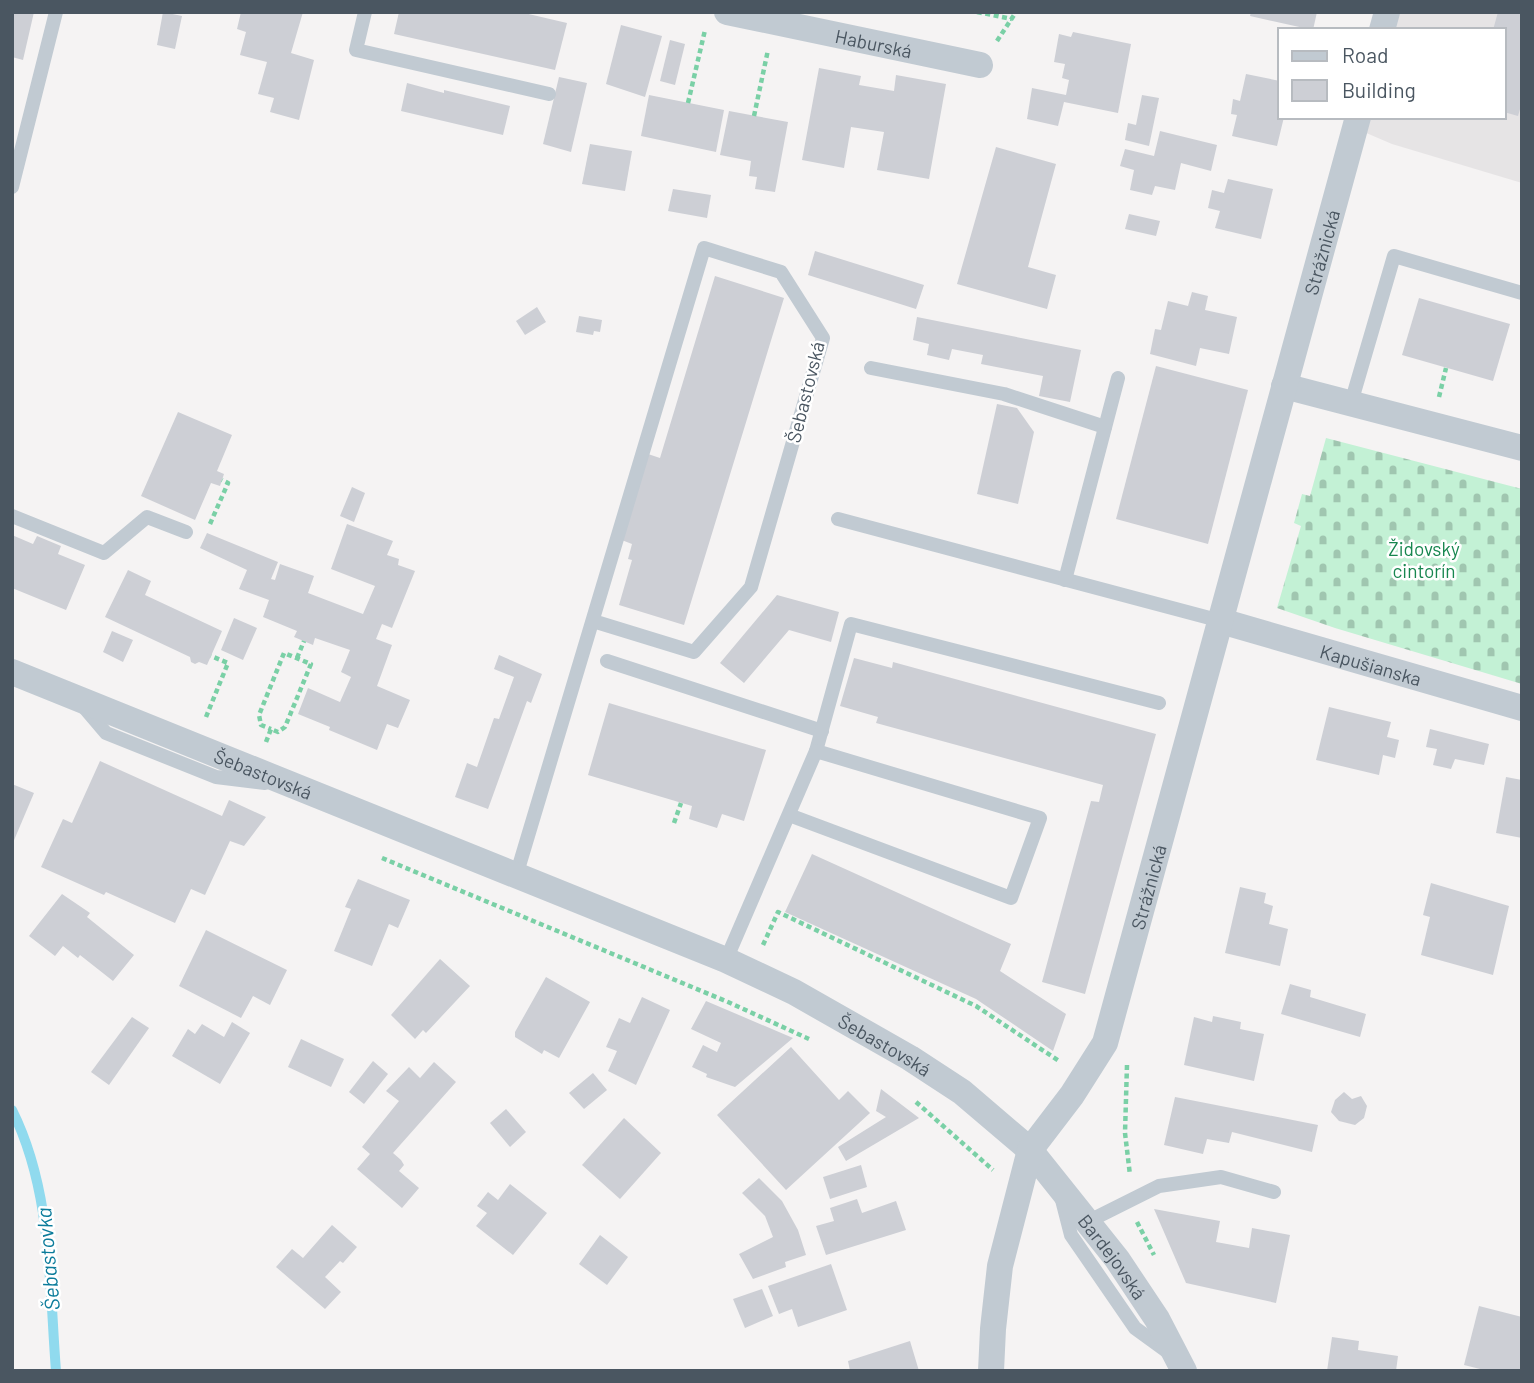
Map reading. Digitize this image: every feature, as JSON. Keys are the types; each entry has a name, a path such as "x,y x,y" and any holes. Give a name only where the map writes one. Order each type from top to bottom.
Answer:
{"street":[{"name":"Haburská","path":"717,19 768,18 980,65"},
{"name":"Strážnická","path":"991,1371 1000,1266 1030,1150 1072,1095 1105,1043 1357,119"},
{"path":"1284,386 1522,448"},
{"name":"Kapušianska","path":"1221,621 1522,708"},
{"name":"Šebastovská","path":"12,672 726,961 794,992 910,1058 962,1092 1030,1150"},
{"name":"Bardejovská","path":"1030,1150 1117,1259 1157,1319 1180,1365"}],"lane":[{"path":"12,187 56,12"},
{"path":"365,12 356,50 549,94"},
{"name":"Šebastovská","path":"516,876 704,248 781,272 823,338 751,587 694,652 593,621"},
{"path":"1351,403 1394,256 1522,293"},
{"path":"871,368 1004,394 1105,427"},
{"path":"1065,580 1118,378"},
{"path":"12,516 104,553 147,517 186,532"},
{"path":"838,519 1221,621"},
{"path":"726,961 816,751 851,624 1159,703"},
{"path":"607,661 822,731"},
{"path":"789,816 1011,898 1040,818 816,751"},
{"path":"1087,1222 1159,1186 1221,1177 1274,1192"},
{"path":"1058,1186 1071,1235 1135,1328 1180,1365"}],"path":[{"path":"977,12 1012,19"},
{"path":"754,116 768,18"},
{"path":"688,103 717,19"},
{"path":"186,532 203,539 228,483 222,480"},
{"path":"297,658 304,641"},
{"path":"284,653 311,664 285,727 278,732 271,729 261,725 259,715 284,653"},
{"path":"205,718 228,663 211,656"},
{"path":"265,743 271,729"},
{"path":"674,823 681,803"},
{"path":"375,855 811,1039"},
{"path":"760,951 778,912 976,1006 1083,1078"},
{"path":"1128,1055 1125,1133 1133,1199 1136,1220 1154,1255"},
{"path":"908,1097 919,1103 1018,1195"}],"shaded area":[{"path":"1381,12 1522,12 1522,183 1392,144 1350,126 1352,119 1506,119 1506,28 1377,28"}],"green space":[{"name":"Židovský cintorín","path":"1326,438 1522,489 1522,684 1277,608 1301,526 1294,523 1302,494 1310,496"}],"building":[{"path":"12,12 34,12 23,60 12,57"},
{"path":"163,12 182,16 175,49 157,45"},
{"path":"241,12 303,12 291,53 314,60 299,120 270,112 274,98 258,94 267,62 240,55 246,32 237,29"},
{"path":"399,12 520,12 567,23 555,70 394,34"},
{"path":"1251,12 1317,12 1313,28 1250,16"},
{"path":"1498,12 1522,12 1522,102 1518,116 1506,113 1506,28 1494,28"},
{"path":"621,25 662,36 645,97 606,84"},
{"path":"1073,32 1131,44 1118,113 1064,102 1058,126 1027,119 1032,88 1066,95 1069,80 1062,78 1065,64 1054,62 1059,34 1071,37"},
{"path":"670,40 685,44 675,85 660,81"},
{"path":"819,68 861,76 859,85 894,91 896,75 946,84 929,179 877,170 884,132 851,127 844,168 802,160"},
{"path":"1246,74 1278,81 1278,119 1284,119 1277,146 1232,136 1237,115 1231,114 1233,99 1240,101"},
{"path":"559,77 587,83 571,152 543,144"},
{"path":"407,83 510,106 503,135 401,111"},
{"path":"649,95 724,110 716,152 641,136"},
{"path":"1142,95 1159,98 1149,146 1125,140 1128,123 1136,125"},
{"path":"729,111 788,122 775,192 755,189 757,177 749,176 751,161 720,155"},
{"path":"1160,131 1217,145 1211,171 1181,163 1175,190 1155,186 1152,195 1130,190 1134,170 1120,166 1125,149 1154,156"},
{"path":"590,144 632,151 625,191 582,184"},
{"path":"996,147 1056,164 1028,267 1056,275 1047,309 957,284"},
{"path":"1228,179 1273,189 1261,239 1215,228 1220,211 1208,208 1212,190 1224,193"},
{"path":"673,189 711,195 707,218 668,211"},
{"path":"1129,214 1160,221 1156,236 1125,229"},
{"path":"815,251 924,285 916,309 808,275"},
{"path":"715,276 784,298 684,625 619,605 632,560 628,559 632,544 619,539 645,453 660,458"},
{"path":"1192,292 1208,296 1205,310 1237,317 1229,354 1200,348 1196,366 1150,354 1155,329 1161,330 1168,301 1188,306"},
{"path":"1419,298 1510,324 1493,381 1402,355"},
{"path":"537,307 546,322 525,335 516,321"},
{"path":"579,316 602,320 600,332 594,331 593,335 576,332"},
{"path":"917,317 1081,350 1070,402 1039,396 1043,376 981,364 983,355 952,349 949,360 927,355 929,344 913,340"},
{"path":"1156,366 1248,390 1208,544 1116,519"},
{"path":"997,404 1017,408 1034,432 1018,504 977,494"},
{"path":"178,412 232,435 217,471 224,474 220,486 211,483 195,520 141,496"},
{"path":"352,487 365,493 354,522 340,516"},
{"path":"347,524 393,541 387,555 399,559 398,565 415,571 392,628 382,624 376,639 392,645 377,686 410,700 398,728 387,724 377,750 298,714 308,688 340,702 351,677 341,672 350,650 315,638 313,645 294,637 297,631 263,617 269,600 239,589 247,570 200,548 207,533 278,562 271,579 275,580 280,564 314,576 308,593 363,614 375,586 331,569"},
{"path":"12,535 33,544 37,536 61,546 58,554 85,565 66,610 12,588"},
{"path":"128,570 151,581 145,595 222,631 207,665 199,662 195,664 190,657 105,617"},
{"path":"777,595 839,612 831,642 789,630 744,683 720,663"},
{"path":"234,618 257,628 243,660 221,650"},
{"path":"112,631 133,640 123,662 103,652"},
{"path":"499,655 542,674 531,703 527,701 488,809 455,797 467,763 477,767 494,718 499,719 514,677 494,669"},
{"path":"854,658 892,668 893,662 1156,734 1085,994 1042,982 1091,801 1099,802 1103,785 876,723 878,717 840,706"},
{"path":"609,703 766,750 744,821 722,814 717,828 689,819 692,806 588,775"},
{"path":"1329,707 1391,722 1387,737 1399,740 1395,758 1383,755 1379,775 1316,760"},
{"path":"1430,729 1489,744 1484,765 1455,759 1451,769 1433,765 1437,749 1426,747"},
{"path":"100,761 222,816 229,800 266,817 244,846 230,841 205,895 191,889 175,923 41,867 63,819 72,823"},
{"path":"1506,777 1522,780 1522,838 1496,833"},
{"path":"12,784 34,793 12,845"},
{"path":"812,854 1011,944 1000,971 1066,1014 1053,1051 976,999 785,912"},
{"path":"358,879 410,900 398,928 389,924 372,966 334,951 351,909 345,907"},
{"path":"1431,883 1509,906 1493,975 1421,955 1430,917 1423,915"},
{"path":"1240,887 1266,893 1264,903 1273,906 1269,924 1288,929 1280,966 1225,953"},
{"path":"62,894 90,913 87,917 134,955 113,981 80,955 78,958 63,946 55,956 29,936"},
{"path":"206,930 287,970 270,1005 253,996 241,1018 179,986"},
{"path":"440,959 470,986 426,1033 423,1030 415,1039 391,1015"},
{"path":"546,977 590,1002 559,1058 544,1050 542,1054 515,1037 515,1032"},
{"path":"1290,984 1311,990 1310,997 1366,1014 1360,1037 1281,1014"},
{"path":"642,997 670,1010 636,1085 608,1071 617,1051 606,1047 619,1018 630,1023"},
{"path":"706,1001 793,1038 735,1087 706,1077 707,1074 692,1067 703,1045 717,1052 721,1043 691,1029"},
{"path":"1213,1016 1241,1022 1240,1029 1264,1034 1254,1081 1184,1065 1194,1017 1212,1022"},
{"path":"132,1017 149,1028 109,1085 91,1072"},
{"path":"232,1022 250,1033 220,1084 172,1056 188,1029 195,1034 202,1024 224,1037"},
{"path":"301,1039 344,1059 331,1087 288,1067"},
{"path":"791,1047 839,1100 848,1091 870,1113 786,1190 717,1115"},
{"path":"373,1061 388,1074 364,1104 349,1092"},
{"path":"434,1062 456,1082 393,1153 404,1165 399,1171 419,1188 402,1208 357,1169 370,1154 362,1147 399,1101 386,1091 409,1067 420,1078"},
{"path":"593,1073 607,1090 584,1109 569,1093"},
{"path":"881,1089 919,1118 846,1161 838,1147 886,1117 876,1111"},
{"path":"1344,1092 1352,1099 1361,1096 1367,1106 1364,1118 1355,1125 1339,1121 1331,1112 1335,1100"},
{"path":"1175,1097 1318,1125 1312,1152 1232,1132 1229,1143 1207,1139 1203,1154 1164,1145"},
{"path":"506,1109 526,1132 510,1147 490,1123"},
{"path":"624,1118 661,1153 620,1199 582,1165"},
{"path":"861,1165 867,1187 830,1199 823,1177"},
{"path":"759,1178 782,1201 798,1230 806,1255 785,1262 786,1267 753,1279 739,1254 773,1237 765,1216 742,1193"},
{"path":"510,1184 547,1213 513,1255 476,1226 487,1213 477,1206 488,1192 498,1200"},
{"path":"857,1199 862,1213 896,1201 906,1230 826,1255 816,1226 834,1221 830,1208"},
{"path":"1154,1209 1220,1221 1216,1242 1249,1248 1252,1228 1290,1235 1276,1303 1186,1283"},
{"path":"332,1225 357,1247 325,1277 341,1292 325,1309 276,1267 292,1249 303,1258"},
{"path":"600,1235 628,1257 607,1285 579,1264"},
{"path":"831,1264 847,1310 798,1327 792,1309 779,1314 768,1286"},
{"path":"762,1289 773,1316 745,1328 733,1299"},
{"path":"1479,1306 1522,1317 1522,1371 1488,1371 1464,1365"},
{"path":"1332,1337 1359,1341 1358,1350 1398,1356 1396,1371 1327,1371"},
{"path":"910,1341 919,1371 850,1371 848,1361"}],"waterway":[{"name":"Šebastovka","path":"12,1110 35,1172 42,1205 50,1271 56,1371"}]}
